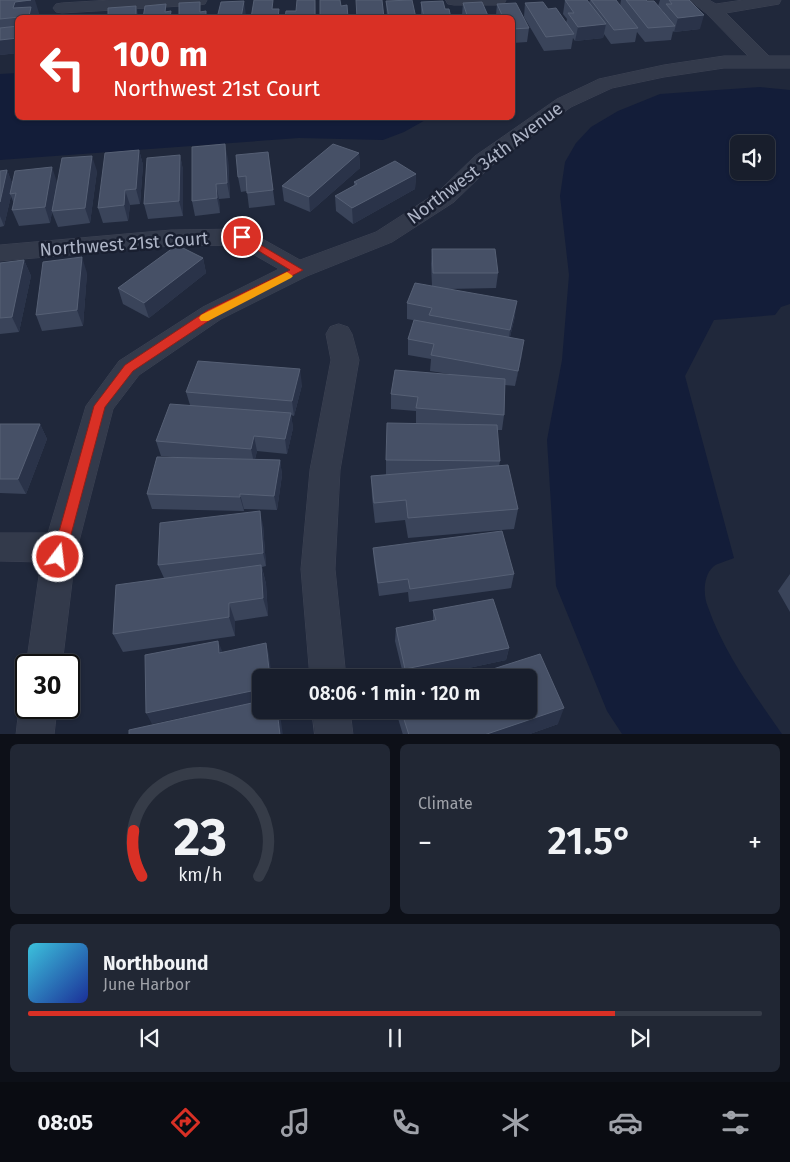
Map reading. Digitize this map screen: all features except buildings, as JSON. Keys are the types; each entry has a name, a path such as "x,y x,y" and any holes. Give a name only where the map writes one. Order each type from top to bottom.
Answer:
{"street":[{"path":"61,9 199,0"},
{"path":"454,0 498,0"},
{"path":"698,0 713,10 764,61 790,62"},
{"path":"713,10 773,0"},
{"name":"Northwest 34th Avenue","path":"46,654 61,548 100,406 129,368 212,313 298,270 384,237 446,197 483,161 564,102 606,83 673,69 724,62 764,61"},
{"name":"Northwest 21st Court","path":"0,254 171,238 242,237 298,270"},
{"path":"327,669 318,569 324,470 345,360 339,334"},
{"path":"0,547 61,548"},
{"path":"35,734 37,719"},
{"path":"332,719 334,734"}],"water":[{"path":"15,73 15,120 425,120 404,132 383,140 299,138 0,160 0,74"},
{"path":"760,87 790,90 790,304 781,307 775,315 714,320 685,376 734,558 717,564 710,571 705,586 706,602 731,657 782,734 622,734 607,711 556,586 547,440 562,360 569,275 560,196 565,162 576,143 591,127 618,111 660,94"}],"slow traffic":[{"path":"205,318 287,276"}],"route":[{"path":"58,557 100,406 129,368 212,313 298,270 242,237"}]}
